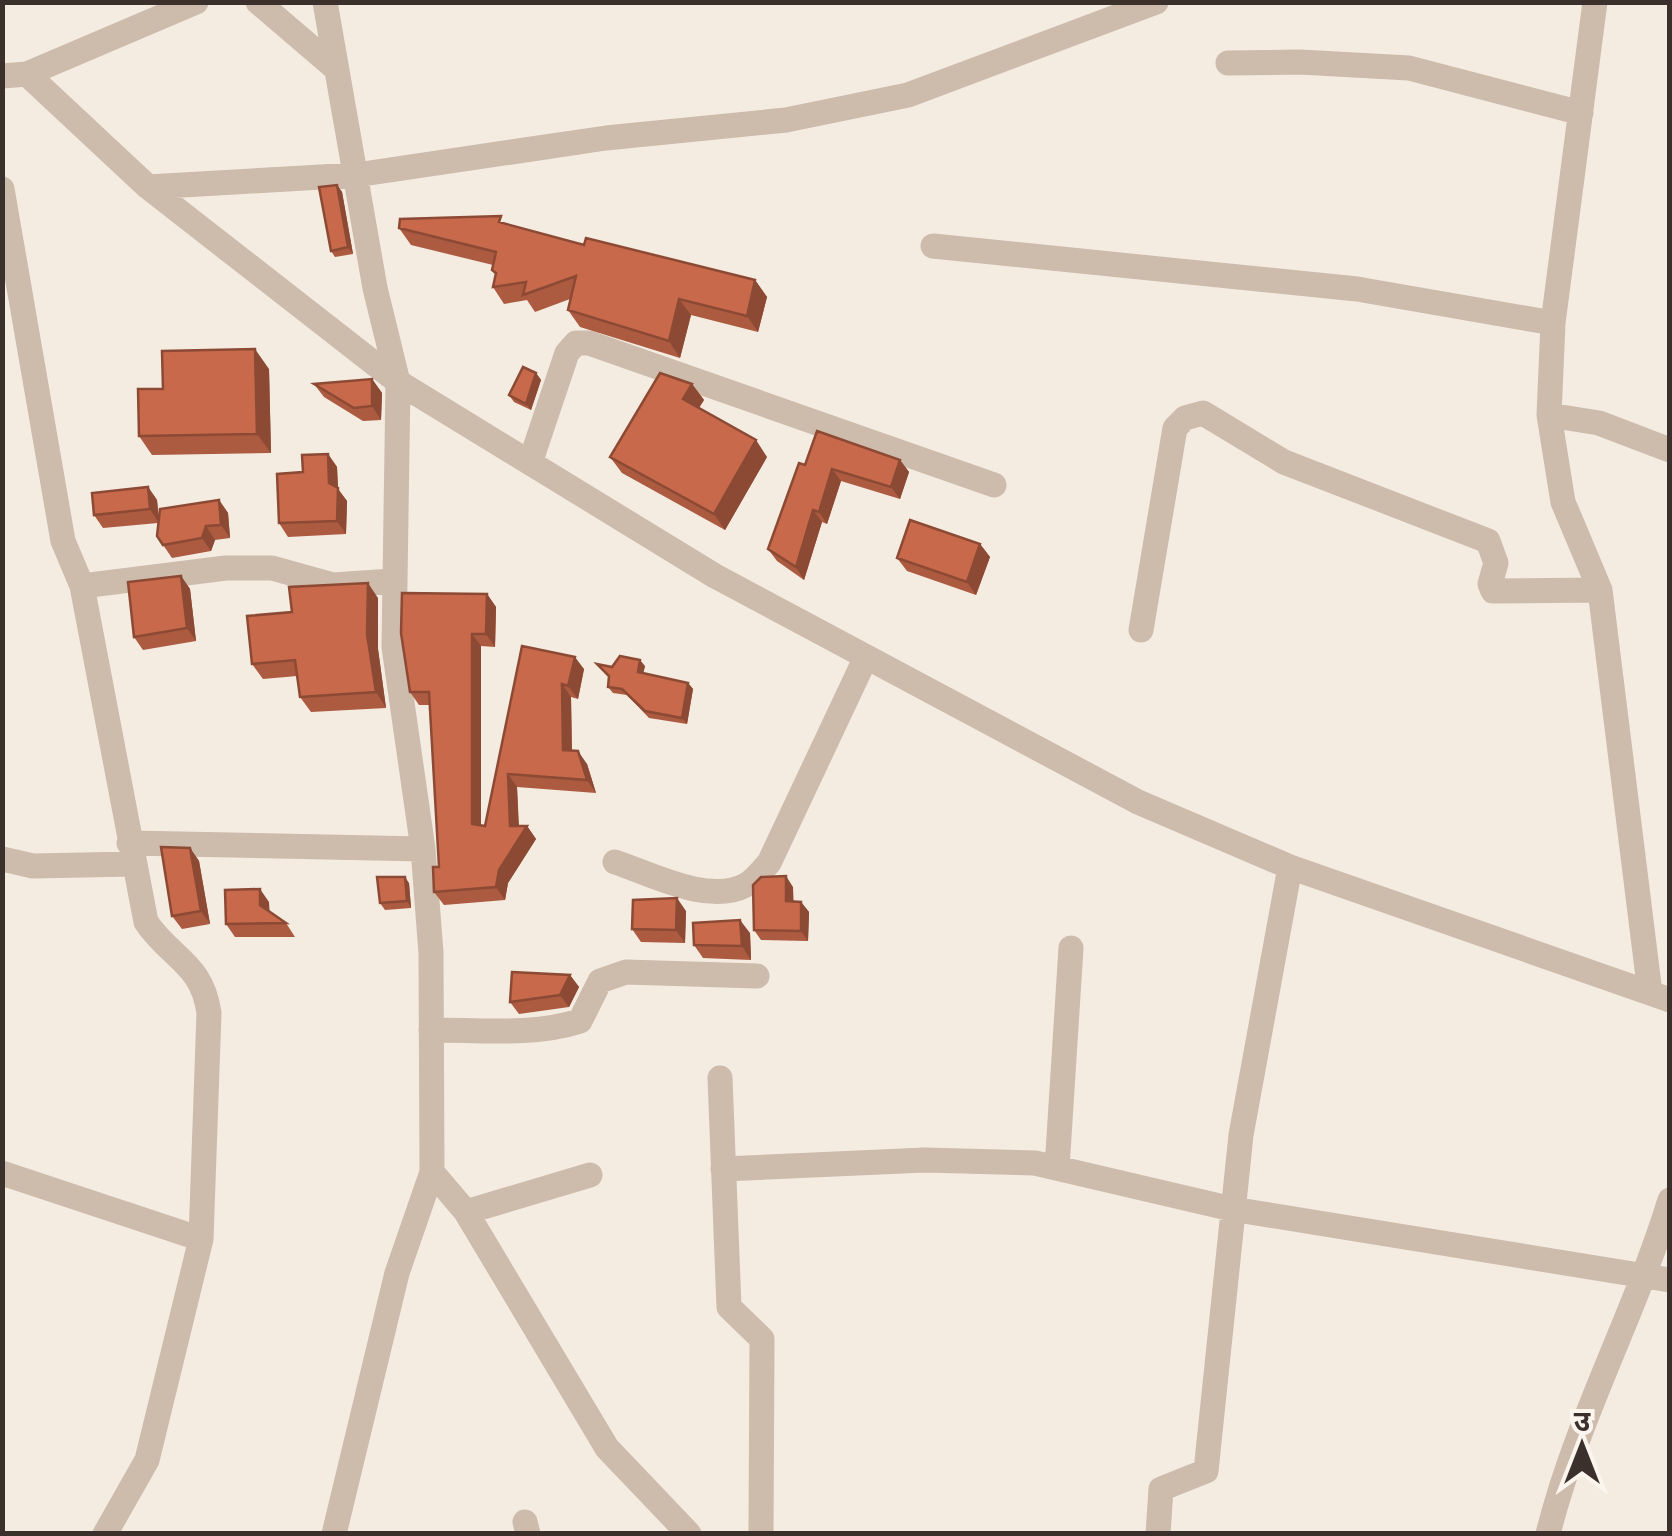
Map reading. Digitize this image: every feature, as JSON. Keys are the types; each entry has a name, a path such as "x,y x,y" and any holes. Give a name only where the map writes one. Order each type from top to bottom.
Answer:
{"street":[{"path":"196,2 15,75 148,188 398,382 715,576 1138,802 1290,867 1660,996 1600,590 1563,502 1549,415 1554,323 1594,2"},
{"path":"258,2 334,67"},
{"path":"325,2 334,67 398,382 394,646 423,849 432,1172 396,1274 334,1534"},
{"path":"148,188 356,175 606,138 786,120 908,95 1156,2"},
{"path":"1228,63 1409,68 1582,113"},
{"path":"2,189 63,540 82,586 146,922 159,941 191,966 205,985 209,1013 200,1239 147,1460 105,1534"},
{"path":"933,246 1357,288 1554,323"},
{"path":"530,463 567,353 576,343 588,343 994,485"},
{"path":"1141,630 1176,428 1185,418 1203,412 1284,462 1488,540 1496,563 1490,584 1493,591 1600,590"},
{"path":"1549,415 1599,423 1670,450"},
{"path":"82,586 257,568 333,585 392,581"},
{"path":"615,862 705,890 724,892 748,884 770,863 866,656"},
{"path":"2,859 34,866 131,853 423,849"},
{"path":"1158,1534 1161,1488 1206,1470 1241,1134 1290,867"},
{"path":"1057,1168 1072,948"},
{"path":"431,1030 550,1029 580,1022 600,981 626,972 756,976"},
{"path":"720,1078 729,1307 762,1339 761,1534"},
{"path":"724,1169 925,1160 1035,1163 1232,1209 1658,1279"},
{"path":"2,1172 200,1239"},
{"path":"432,1172 466,1212 606,1448 690,1534"},
{"path":"466,1212 590,1175"},
{"path":"1548,1534 1566,1461 1658,1279 1670,1200"}],"building":[{"path":"337,185 348,247 331,251 319,187"},
{"path":"501,216 499,222 584,245 586,238 755,280 747,316 679,299 669,341 568,310 576,276 523,295 526,282 493,287 496,252 399,228 400,219"},
{"path":"255,349 257,434 139,436 138,389 163,389 162,351"},
{"path":"523,367 536,373 526,404 509,395"},
{"path":"660,373 692,384 683,399 756,440 714,514 610,457"},
{"path":"372,379 372,406 354,408 314,384"},
{"path":"817,431 900,460 891,487 832,469 819,512 813,510 796,567 768,549 799,463 805,465"},
{"path":"328,454 329,483 338,488 337,521 279,523 277,474 303,472 302,455"},
{"path":"148,487 150,509 94,515 92,493"},
{"path":"219,500 221,525 206,526 202,538 163,545 157,536 160,509"},
{"path":"910,520 980,544 967,582 897,558"},
{"path":"181,576 187,628 134,637 128,582"},
{"path":"368,583 367,634 376,692 300,697 295,660 252,664 247,616 292,612 289,587"},
{"path":"402,593 487,594 486,634 472,634 472,824 485,826 522,646 575,657 568,686 562,684 563,750 578,751 587,780 508,774 510,826 527,826 499,870 496,887 434,892 433,867 439,867 429,692 410,692 401,633"},
{"path":"620,656 640,660 638,672 688,683 682,718 645,711 622,689 608,687 609,676 597,664 612,667"},
{"path":"161,847 190,848 201,911 172,916"},
{"path":"786,876 786,901 801,902 801,931 754,930 753,885 761,877"},
{"path":"377,877 405,877 407,901 380,903"},
{"path":"260,889 260,905 286,923 226,924 225,890"},
{"path":"677,898 676,930 632,929 633,900"},
{"path":"740,920 742,946 694,945 693,923"},
{"path":"512,972 570,975 560,995 510,1002"}]}
